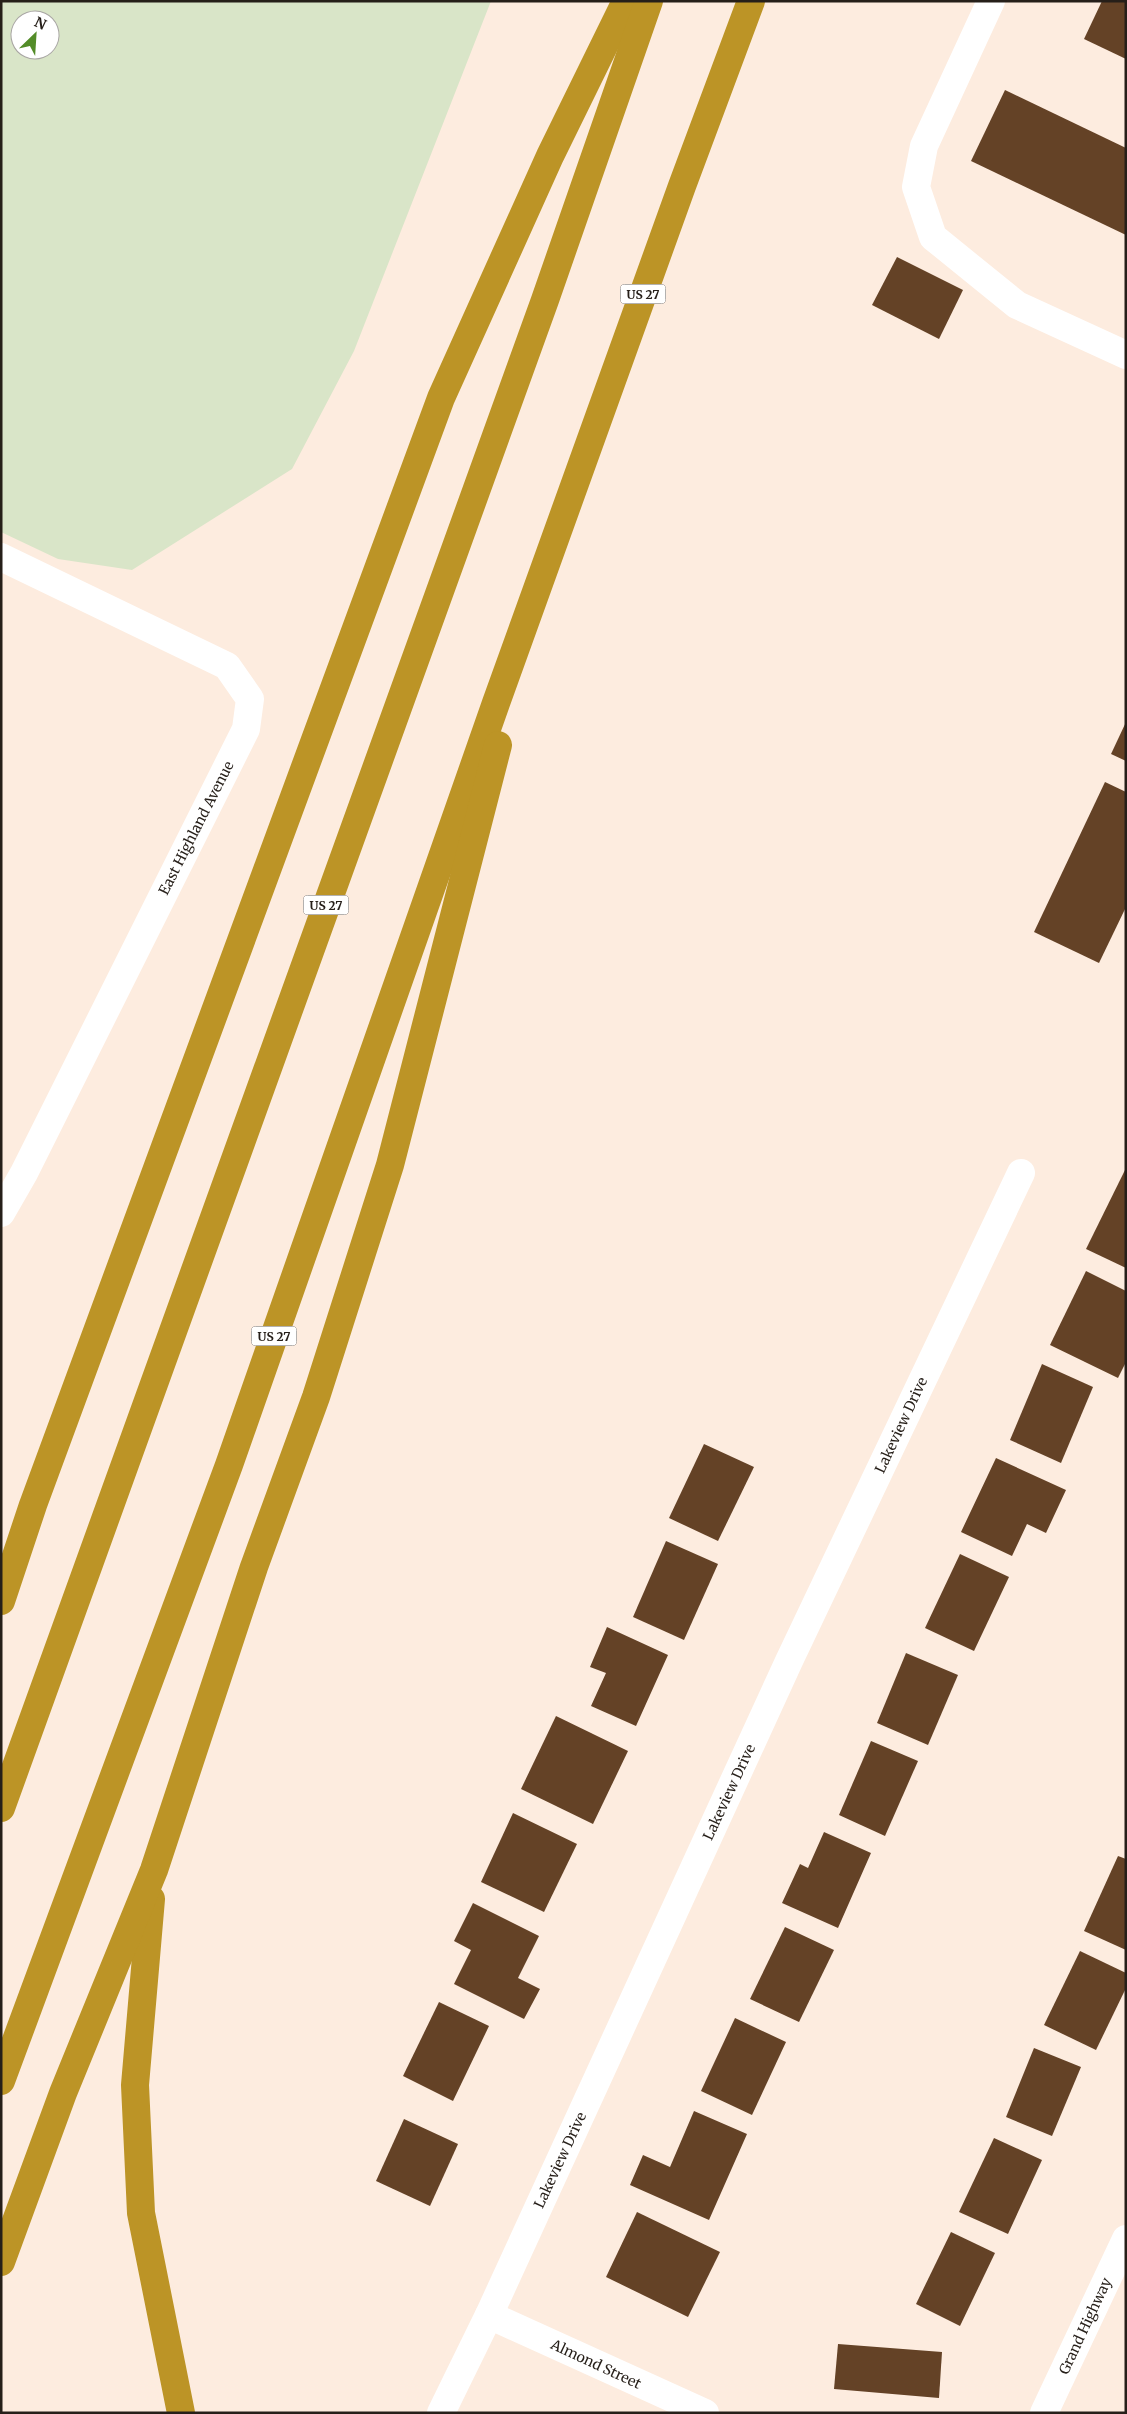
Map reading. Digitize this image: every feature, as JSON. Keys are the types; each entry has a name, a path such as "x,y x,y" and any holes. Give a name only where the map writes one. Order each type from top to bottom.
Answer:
{"highway":[{"path":"1,1601 33,1505 441,398 550,156 626,1"},
{"name":"US 27","path":"1,1808 548,291 649,1"},
{"name":"US 27","path":"1,2081 229,1466 492,713 678,195 751,1"},
{"path":"1,2262 63,2093 154,1870 251,1576 316,1397 390,1165 538,588"},
{"path":"1,1572 33,1505"},
{"path":"154,1870 135,2085 141,2214 181,2413"}],"street":[{"path":"991,1 924,146 916,187 933,237 1017,305 1126,355"},
{"name":"East Highland Avenue","path":"1,557 227,666 250,699 246,729 24,1173 1,1212"},
{"name":"Lakeview Drive","path":"441,2413 489,2315 794,1652 1021,1173"},
{"name":"Grand Highway","path":"1044,2413 1126,2239"},
{"name":"Almond Street","path":"489,2315 705,2413"}],"green space":[{"path":"1,1 491,1 354,351 292,469 132,570 58,559 1,532"}],"building":[{"path":"1102,1 1126,1 1126,59 1084,39"},
{"path":"1005,90 1126,148 1126,235 971,161"},
{"path":"897,257 963,290 939,339 872,305"},
{"path":"1126,722 1126,761 1111,754"},
{"path":"1105,782 1126,792 1126,907 1099,963 1034,932"},
{"path":"1126,1168 1126,1268 1086,1249"},
{"path":"1086,1271 1126,1291 1126,1362 1118,1378 1050,1345"},
{"path":"1042,1364 1093,1387 1061,1463 1010,1440"},
{"path":"704,1444 754,1467 718,1541 669,1518"},
{"path":"996,1458 1066,1490 1046,1533 1027,1524 1012,1556 961,1532"},
{"path":"666,1541 718,1564 684,1640 633,1617"},
{"path":"960,1554 1009,1577 974,1651 925,1628"},
{"path":"607,1627 668,1655 636,1726 591,1706 606,1673 590,1667"},
{"path":"906,1653 958,1675 928,1745 877,1723"},
{"path":"556,1716 628,1751 593,1824 521,1789"},
{"path":"871,1741 918,1761 885,1836 839,1815"},
{"path":"513,1813 577,1844 544,1912 481,1882"},
{"path":"824,1832 871,1853 838,1928 782,1903 800,1864 808,1868"},
{"path":"1118,1856 1126,1859 1126,1950 1084,1931"},
{"path":"473,1903 539,1936 518,1978 540,1989 524,2019 454,1984 471,1950 454,1941"},
{"path":"785,1927 834,1950 799,2022 750,1999"},
{"path":"1080,1951 1126,1973 1126,1988 1096,2050 1044,2025"},
{"path":"439,2002 489,2026 453,2101 403,2076"},
{"path":"735,2018 786,2042 752,2115 701,2091"},
{"path":"1034,2048 1081,2067 1052,2136 1006,2117"},
{"path":"694,2111 747,2134 709,2220 630,2185 643,2155 670,2167"},
{"path":"404,2119 458,2144 430,2206 376,2181"},
{"path":"994,2138 1042,2160 1008,2234 959,2212"},
{"path":"637,2212 720,2252 688,2317 606,2277"},
{"path":"951,2232 995,2253 960,2326 916,2304"},
{"path":"838,2344 942,2352 939,2398 834,2389"}]}
